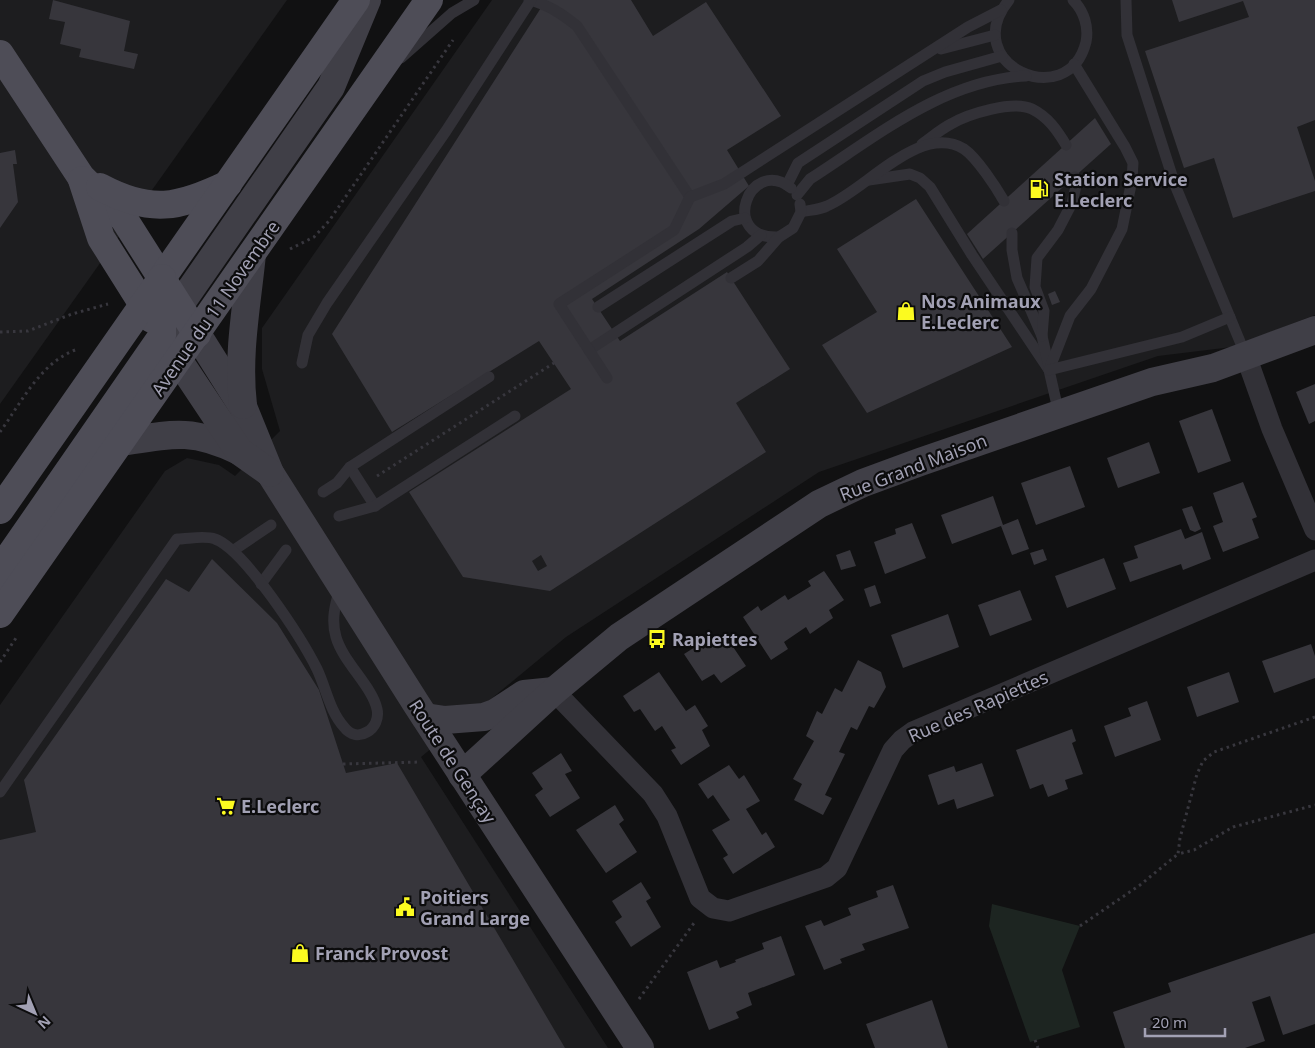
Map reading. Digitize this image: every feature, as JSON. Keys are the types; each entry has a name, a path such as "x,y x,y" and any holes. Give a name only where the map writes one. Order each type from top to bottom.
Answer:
{"main road":[{"path":"0,510 356,0"},
{"path":"179,361 179,306 331,87 367,0"},
{"name":"Avenue du 11 Novembre","path":"0,614 179,361 429,0"},
{"name":"Route de Gençay","path":"0,54 81,176 124,219 162,278 244,409 270,472 462,775 640,1048"},
{"path":"81,176 121,198 145,206 198,198 228,184"},
{"name":"Route de Gençay","path":"81,176 101,238 162,336 239,451 270,472"},
{"path":"244,409 240,379 242,340 252,254"},
{"path":"0,576 11,554 162,336 162,278"},
{"name":"Rue Grand Maison","path":"462,775 554,690 619,637 819,504 863,483 912,464 1152,382 1213,368 1315,330"},
{"path":"122,442 186,434 214,439 239,451"},
{"path":"425,717 445,720 484,717 524,694 554,690"}],"street":[{"path":"1246,356 1272,429 1315,530"},
{"name":"Rue des Rapiettes","path":"708,904 720,911 730,911 830,874 839,864 893,750 913,732 1315,560"},
{"path":"554,690 653,794 667,816 695,889 700,898 708,904"}],"lane":[{"path":"369,85 452,14 474,0"},
{"path":"302,362 308,336 327,303 446,131 530,0 543,3 559,12 577,26 690,197"},
{"path":"607,378 559,304 674,230 690,197 724,184 856,97 968,27 1001,10 1009,0"},
{"path":"797,195 810,179 928,103 964,87 1003,77 1052,77 1064,72 1074,64 1083,51 1087,36 1086,20 1079,5 1073,0"},
{"path":"1126,0 1127,35 1175,186 1246,356"},
{"path":"1001,10 995,35 1002,56 1008,65 1026,76"},
{"path":"929,53 968,40 995,35"},
{"path":"787,185 798,162 923,81 944,72 1002,56"},
{"path":"1049,370 1070,316 1091,289 1119,236 1132,180 1133,163 1126,148 1074,64"},
{"path":"801,212 827,207 951,124 976,114 1005,107 1030,108 1055,127 1066,145"},
{"path":"919,146 944,142 965,150 992,181 1004,201"},
{"path":"869,180 910,174 920,178 930,187 972,255 1049,370"},
{"path":"1042,336 1044,311 1035,287 1037,258 1058,230 1072,202 1076,186 1075,176"},
{"path":"731,278 758,261 779,237 794,228 801,212 797,195 787,185 773,181 758,185 750,191 746,199 745,218 748,224 761,235 779,237"},
{"path":"598,307 732,221 745,218"},
{"path":"1012,233 1012,250 1017,278 1042,336 1058,414"},
{"path":"589,350 724,262 761,235"},
{"path":"1049,370 1182,337 1230,317"},
{"path":"323,492 337,483 350,467 489,378"},
{"path":"339,516 375,506 515,416"},
{"path":"350,467 375,506"},
{"path":"234,550 271,526"},
{"path":"0,792 177,539 214,538 234,550 247,564 302,643 316,668 337,719 346,730 354,735 362,735 370,731 376,722 377,708 336,638 334,611 341,585"},
{"path":"261,584 286,550"}],"path":[{"path":"252,254 293,248 314,237 329,221 457,35"},
{"path":"0,332 28,331 72,314 108,304"},
{"path":"0,432 41,374 69,352 82,348"},
{"path":"362,486 554,363"},
{"path":"507,383 516,397"},
{"path":"400,461 402,455"},
{"path":"400,461 406,462"},
{"path":"1178,854 1180,838 1202,761 1214,752 1315,717"},
{"path":"343,764 429,762"},
{"path":"1080,926 1140,885 1178,854 1194,850 1233,827 1315,805"},
{"path":"622,1021 708,904"},
{"path":"1035,1040 1038,1048"}],"shaded area":[{"path":"0,0 287,0 0,404"},
{"path":"492,0 1315,0 1315,315 1232,347 1158,356 819,472 566,637 421,757 608,1048 0,1048 0,705 165,471 187,458 219,465 235,476 280,431 262,369 262,328"},
{"path":"992,904 1080,926 1062,970 1080,1027 1030,1042 989,926"}],"building":[{"path":"53,0 130,21 124,51 138,54 134,69 79,57 81,49 60,44 65,22 49,19"},
{"path":"546,0 631,0 653,36 706,2 781,116 727,150 749,186 699,229 592,299 620,341 727,272 790,369 736,403 766,452 550,591 463,577 409,492 571,389 539,341 392,432 332,334","holes":["541,555 547,566 538,571 532,561"]},
{"path":"1172,0 1315,0 1315,120 1297,127 1315,181 1315,191 1233,218 1214,158 1184,168 1145,51 1249,17 1243,1 1179,22"},
{"name":"Station Service E.Leclerc","path":"1095,118 1111,144 983,259 967,234"},
{"path":"15,150 17,164 13,164 18,202 0,228 0,153"},
{"path":"916,199 1012,347 867,413 822,345 877,312 837,249"},
{"path":"1055,291 1060,302 1052,305 1048,294"},
{"path":"1315,384 1315,421 1309,424 1296,392"},
{"path":"1212,409 1231,461 1198,473 1179,421"},
{"path":"1149,442 1160,473 1118,488 1107,458"},
{"path":"1070,466 1085,507 1036,525 1021,483"},
{"path":"1243,482 1257,517 1252,519 1259,538 1223,552 1213,526 1223,522 1213,493"},
{"path":"993,496 1003,525 1018,519 1029,549 1012,555 1001,526 952,544 941,515"},
{"path":"1192,506 1201,529 1195,532 1190,530 1182,509"},
{"path":"912,523 926,558 885,574 874,542 896,534 895,529"},
{"path":"1181,529 1185,539 1202,532 1211,559 1183,570 1181,564 1130,582 1123,563 1138,558 1134,546"},
{"path":"1043,549 1047,560 1034,565 1030,553"},
{"path":"850,550 856,566 841,570 836,555"},
{"path":"1104,558 1116,589 1067,608 1055,576"},
{"name":"E.Leclerc","path":"212,559 277,623 319,690 346,773 397,763 565,1048 0,1048 0,840 36,832 24,780 166,579 189,592"},
{"path":"824,571 844,600 829,610 833,618 810,634 806,627 784,642 788,649 771,660 743,617 758,606 761,611 785,595 788,600 811,586 808,581"},
{"path":"875,585 881,603 870,607 864,589"},
{"path":"1020,590 1032,620 990,636 978,605"},
{"path":"948,614 959,647 903,668 891,635"},
{"path":"725,635 746,666 721,683 714,674 702,681 684,654 700,644 703,649"},
{"path":"1311,644 1315,656 1315,678 1274,693 1262,661"},
{"path":"858,660 881,672 886,687 874,708 869,706 857,730 851,727 839,752 845,754 825,795 832,798 823,815 794,800 802,784 793,779 814,741 806,736 817,711 822,714 835,688 842,692"},
{"path":"659,672 686,711 695,705 708,726 702,730 710,746 681,765 671,750 676,748 662,726 655,731 640,709 634,712 623,696"},
{"path":"1229,672 1239,702 1197,717 1187,687"},
{"path":"1147,701 1161,740 1115,757 1104,726 1131,716 1128,708"},
{"path":"1072,729 1076,741 1072,743 1083,774 1065,780 1068,789 1048,797 1043,784 1030,789 1016,750"},
{"path":"561,753 572,771 565,774 580,798 550,817 535,795 543,789 532,773"},
{"path":"982,763 994,796 957,809 954,799 938,805 928,775 954,766 956,772"},
{"path":"729,765 739,779 744,775 760,801 746,809 762,835 766,832 775,847 733,874 723,858 728,855 712,830 730,820 713,795 708,799 698,784"},
{"path":"615,805 624,820 619,824 637,852 606,873 576,830"},
{"path":"641,882 651,898 646,901 661,927 631,947 615,922 622,917 612,901"},
{"path":"893,885 909,928 862,944 865,950 840,959 842,963 824,970 805,926 821,920 824,926 851,915 848,908 878,897 876,891"},
{"path":"1315,933 1315,1024 1283,1035 1270,996 1252,1002 1265,1041 1245,1048 1125,1048 1113,1012 1171,992 1168,983"},
{"path":"781,936 795,975 748,993 752,1005 736,1012 739,1018 709,1030 687,972 717,960 720,968 736,962 735,960 764,949 762,943"},
{"path":"932,1000 948,1048 875,1048 866,1024"}],"place":[{"name":"Station Service E.Leclerc","path":"1039,189"},
{"name":"Nos Animaux E.Leclerc","path":"906,311"},
{"name":"Rapiettes","path":"657,639"},
{"name":"E.Leclerc","path":"226,806"},
{"name":"Poitiers Grand Large","path":"405,907"},
{"name":"Franck Provost","path":"300,953"}]}
